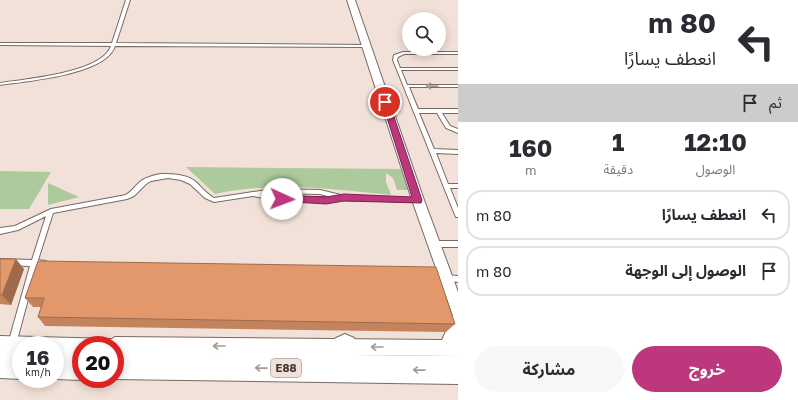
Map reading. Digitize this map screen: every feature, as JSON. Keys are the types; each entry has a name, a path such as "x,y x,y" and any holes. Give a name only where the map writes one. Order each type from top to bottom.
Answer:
{"highway":[{"path":"314,368 345,347"},
{"name":"E88","path":"124,366 314,368 454,355"}],"street":[{"path":"351,0 434,244 438,267 446,278 458,312"},
{"path":"124,345 345,347 454,355 453,337 458,322"},
{"path":"8,354 72,348"}],"lane":[{"path":"0,84 79,71 103,59 112,50 128,0"},
{"path":"0,44 367,46"},
{"path":"458,53 403,53 395,58 398,69 458,214"},
{"path":"398,69 458,69"},
{"path":"405,86 458,86"},
{"path":"415,110 458,111"},
{"path":"439,111 448,127 458,131"},
{"path":"432,151 458,152"},
{"path":"0,231 16,228 52,211 128,197 146,181 161,177 175,176 187,179 205,196 214,200 252,194 282,199 326,200 344,198 418,200"},
{"path":"446,186 458,186"},
{"path":"8,354 34,263 52,211"},
{"path":"434,244 458,244"},
{"path":"0,262 50,263"},
{"path":"446,278 458,278"}],"green space":[{"path":"186,167 401,169 408,190 397,190 393,178 386,173 386,182 391,195 303,187 260,188 215,194"},
{"path":"0,171 51,172 29,209 0,209"},
{"path":"48,183 79,197 48,205"}],"building":[{"path":"0,259 16,259 2,295 0,295"},
{"path":"38,261 436,267 455,324 38,317 44,298 25,298"}],"route":[{"path":"282,199 326,200 344,198 418,200 385,102"}]}
